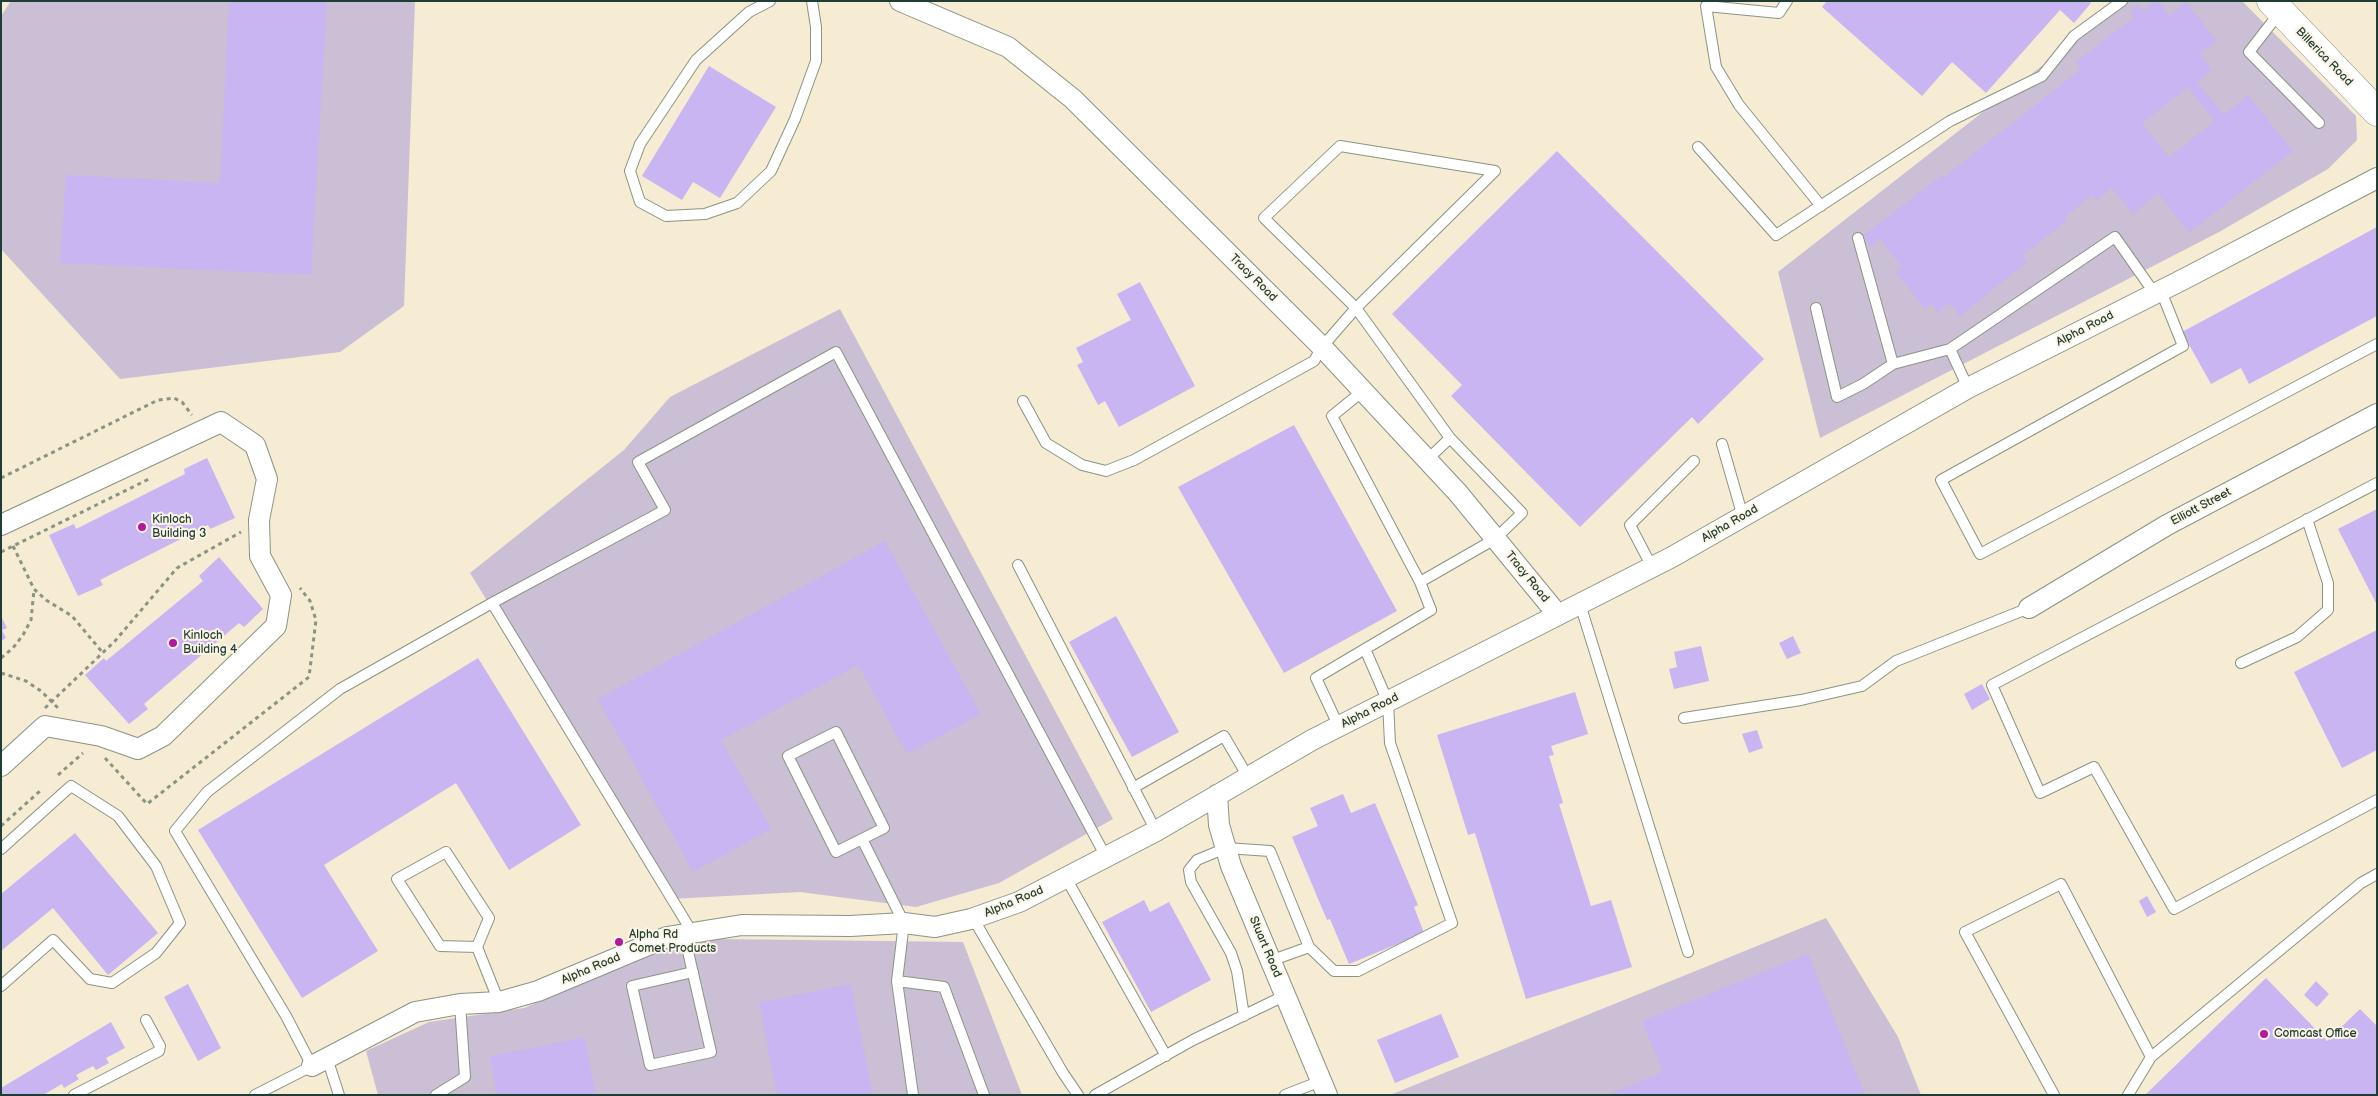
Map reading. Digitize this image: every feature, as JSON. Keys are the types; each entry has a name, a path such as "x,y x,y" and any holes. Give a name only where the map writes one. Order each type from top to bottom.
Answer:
{"main road":[{"name":"Billerica Road","path":"2276,6 2377,112"}],"street":[{"name":"Tracy Road","path":"900,1 1008,47 1073,99 1322,347 1458,493 1558,615"},
{"name":"Alpha Road","path":"319,1062 415,1012 460,1004 499,1002 538,991 667,937 742,925 816,924 850,926 904,923 935,928 973,918 1019,902 1156,831 1339,727 1652,567 1968,388 2377,178"},
{"name":"Elliott Street","path":"2029,608 2167,526 2377,414"},
{"path":"1,525 221,422 255,445 264,470 267,479 259,520 260,556 281,595 276,626 163,736 138,749 100,736 45,726 1,766"},
{"name":"Stuart Road","path":"1217,795 1220,825 1231,866 1324,1088"}],"lane":[{"path":"770,1 749,12 696,60 640,144 630,171 640,202 666,216 705,214 737,203 771,171 795,119 816,61 816,27 812,1"},
{"path":"1787,1 1779,13 1706,6 1716,67 1739,105 1821,206"},
{"path":"1698,147 1776,235 1950,121 2042,76 2074,36 2122,1"},
{"path":"2276,6 2248,52 2319,123"},
{"path":"1023,401 1046,443 1082,465 1106,471 1134,460 1314,361 1322,347 1356,308 1495,171 1340,146 1264,218 1356,308 1450,438 1522,513 1496,539 1420,582"},
{"path":"1816,308 1837,397 1863,384 1892,364 1950,349 2115,236 2158,292 2183,346 1941,480 1980,554 2377,344"},
{"path":"1858,238 1892,364"},
{"path":"1950,349 1968,388"},
{"path":"339,1095 319,1062 286,1016 175,831 207,792 340,689 492,603 665,510 638,462 836,352 1106,857"},
{"path":"1339,727 1316,678 1431,610 1420,582 1332,416 1363,391"},
{"path":"1427,460 1450,438"},
{"path":"1722,444 1743,516"},
{"path":"1652,567 1630,524 1694,461"},
{"path":"2377,483 1992,685 2040,793 2094,767 2174,909 2377,800"},
{"path":"2241,663 2297,637 2328,610 2328,583 2307,519"},
{"path":"1018,565 1156,831"},
{"path":"492,603 688,933 693,972 711,1052 650,1065 632,986 693,972"},
{"path":"1580,604 1688,952"},
{"path":"1684,718 1802,700 1862,686 1896,661 2029,608"},
{"path":"1244,1016 1234,962 1191,882 1189,870 1197,860 1226,848 1270,851 1309,947 1334,971 1358,971 1452,923 1390,743 1388,702 1365,649"},
{"path":"836,732 884,828 862,839 836,852 788,756 836,732"},
{"path":"1133,788 1224,736 1248,777"},
{"path":"1,849 71,786 118,816 156,866 180,923 156,953 112,983 90,978 53,940 1,986"},
{"path":"862,839 904,923 897,981 913,1095"},
{"path":"477,947 440,946 397,879 446,852 489,918 477,947 499,1002"},
{"path":"2128,1095 2151,1057 2361,883 2377,874"},
{"path":"1066,878 1166,1056"},
{"path":"2054,1095 1965,932 2060,884 2151,1057"},
{"path":"973,918 1063,1073 1078,1095"},
{"path":"1270,961 1309,947"},
{"path":"897,981 944,986 984,1095"},
{"path":"1095,1095 1166,1056 1286,996"},
{"path":"436,1095 465,1077 460,1004"},
{"path":"74,1095 159,1051 160,1046 146,1020"},
{"path":"255,1095 319,1062"},
{"path":"1285,1095 1324,1088"}],"path":[{"path":"1,478 158,400 174,398 182,402 193,416"},
{"path":"1,552 156,476"},
{"path":"38,714 115,641 176,568 219,543 249,530"},
{"path":"13,546 34,589 46,600 72,616 103,652"},
{"path":"100,752 147,804 309,678 316,620 310,601 296,583"},
{"path":"1,658 13,648 31,620 34,589"},
{"path":"1,673 26,681 52,701 62,712"},
{"path":"58,776 86,751"},
{"path":"1,826 44,789"}],"shaded area":[{"path":"11,1 415,1 404,306 340,352 120,379 1,249 1,16"},
{"path":"2125,1 2242,1 2356,116 2357,140 2328,169 2219,232 1820,438 1778,272"},
{"path":"840,309 1113,819 999,883 916,907 800,892 671,899 470,573 624,450 670,397"},
{"path":"1826,918 1898,1037 1921,1095 1390,1095"},
{"path":"719,939 963,942 1022,1095 378,1095 366,1051 429,1022 524,1008 658,950"}],"building":[{"path":"229,1 327,1 311,275 60,263 66,175 220,183"},
{"path":"1827,1 2089,1 2091,3 2074,23 2060,10 1986,93 1952,62 1922,96 1822,7"},
{"path":"2158,1 2170,16 2186,2 2217,41 2200,54 2212,70 2197,82 2224,115 2248,95 2293,151 2189,233 2158,193 2133,214 2112,188 2097,200 2092,195 2065,217 2067,220 2022,256 2027,262 1960,316 1950,303 1938,312 1931,304 1925,309 1896,272 1902,267 1880,239 1871,247 1863,236 1942,175 1944,177 2081,69 2076,62 2134,17 2130,11 2138,5 2143,11","holes":["2188,87 2215,121 2169,157 2142,123"]},
{"path":"709,66 776,107 720,198 693,182 682,200 642,176"},
{"path":"1557,151 1764,359 1698,424 1692,417 1580,527 1451,396 1462,385 1392,314"},
{"path":"2377,227 2377,316 2249,384 2241,368 2211,384 2182,332"},
{"path":"1140,282 1195,386 1119,427 1105,401 1098,405 1077,365 1083,362 1076,348 1131,320 1117,294"},
{"path":"1294,425 1397,611 1284,673 1178,487"},
{"name":"Kinloch Building 3","path":"207,458 235,518 210,529 208,525 100,580 103,585 78,596 49,535 74,524 76,529 185,474 184,469"},
{"path":"2377,509 2377,605 2338,529"},
{"path":"885,541 981,714 907,754 858,665 721,740 771,829 693,872 598,699"},
{"name":"Kinloch Building 4","path":"219,557 263,609 244,627 239,623 144,704 148,709 129,724 85,675 104,658 106,661 203,581 199,576"},
{"path":"1,616 7,628 2,630 6,638 1,641"},
{"path":"1116,616 1179,732 1132,757 1069,642"},
{"path":"2377,630 2377,750 2342,768 2294,672"},
{"path":"1793,636 1801,653 1787,659 1779,643"},
{"path":"1701,646 1709,681 1674,689 1669,669 1677,667 1674,652"},
{"path":"478,658 581,825 509,870 456,783 324,865 378,951 302,998 198,830"},
{"path":"1982,684 1990,699 1972,710 1964,694"},
{"path":"1575,692 1588,734 1551,746 1554,755 1549,756 1563,803 1559,804 1591,906 1611,900 1632,967 1526,999 1475,833 1468,835 1437,735"},
{"path":"1757,730 1763,748 1749,753 1742,734"},
{"path":"1343,794 1351,813 1375,803 1418,905 1414,907 1424,933 1349,964 1330,919 1327,920 1292,837 1318,826 1310,808"},
{"path":"75,833 158,933 108,975 53,908 1,951 1,894"},
{"path":"2147,896 2156,912 2147,917 2139,901"},
{"path":"1144,900 1150,912 1169,902 1211,980 1151,1012 1102,922"},
{"path":"1808,954 1865,1095 1607,1095 1663,1072 1642,1021"},
{"name":"Comcast Office","path":"2266,978 2327,1041 2360,1009 2377,1026 2377,1095 2145,1095"},
{"path":"2316,981 2329,994 2317,1007 2304,995"},
{"path":"188,984 221,1048 198,1061 164,997"},
{"path":"851,984 873,1095 777,1095 759,1002"},
{"path":"1441,1014 1459,1057 1395,1083 1377,1040"},
{"path":"111,1022 125,1048 106,1058 109,1063 96,1070 93,1066 76,1075 79,1079 64,1088 62,1084 43,1095 1,1095 1,1088"},
{"path":"585,1037 596,1095 497,1095 490,1056"}],"place":[{"name":"Kinloch Building 3","path":"142,527"},
{"name":"Kinloch Building 4","path":"173,643"},
{"name":"Alpha Rd Comet Products","path":"619,942"},
{"name":"Comcast Office","path":"2264,1034"}]}
